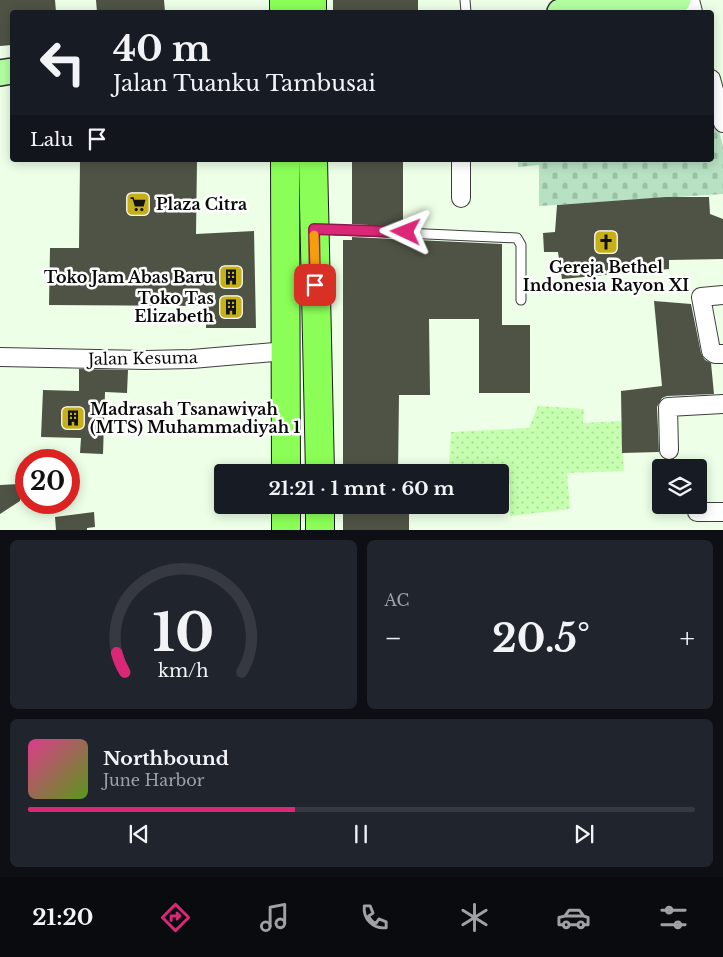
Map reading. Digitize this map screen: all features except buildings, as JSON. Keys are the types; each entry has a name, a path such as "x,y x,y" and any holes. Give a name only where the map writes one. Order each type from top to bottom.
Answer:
{"main road":[{"path":"285,162 286,464"},
{"path":"313,162 320,464"},
{"path":"286,514 286,530"},
{"path":"320,514 320,530"}],"street":[{"path":"573,10 624,2 678,0"},
{"path":"714,90 723,123"},
{"path":"461,162 461,198"},
{"path":"723,295 701,297 711,351 715,354 723,354"},
{"name":"Jalan Kesuma","path":"0,357 146,360 192,359 286,351"},
{"path":"669,450 668,407 723,404"},
{"path":"707,512 723,512"}],"lane":[{"path":"314,229 513,237 519,240 521,246 521,300"}],"sand":[{"path":"538,406 584,409 583,423 621,421 624,471 567,473 570,509 510,516 509,464 449,464 451,432 529,428"}],"green space":[{"path":"714,110 723,147 723,194 539,206 539,165 518,167 518,162 714,162"}],"slow traffic":[{"path":"314,235 315,265"}],"place":[{"name":"Plaza Citra","path":"138,204"},
{"name":"Gereja Bethel Indonesia Rayon XI","path":"606,242"},
{"name":"Toko Jam Abas Baru","path":"231,277"},
{"name":"Toko Tas Elizabeth","path":"231,307"},
{"name":"Madrasah Tsanawiyah (MTS) Muhammadiyah 1","path":"73,418"}],"route":[{"path":"315,285 314,229 406,232"}]}
